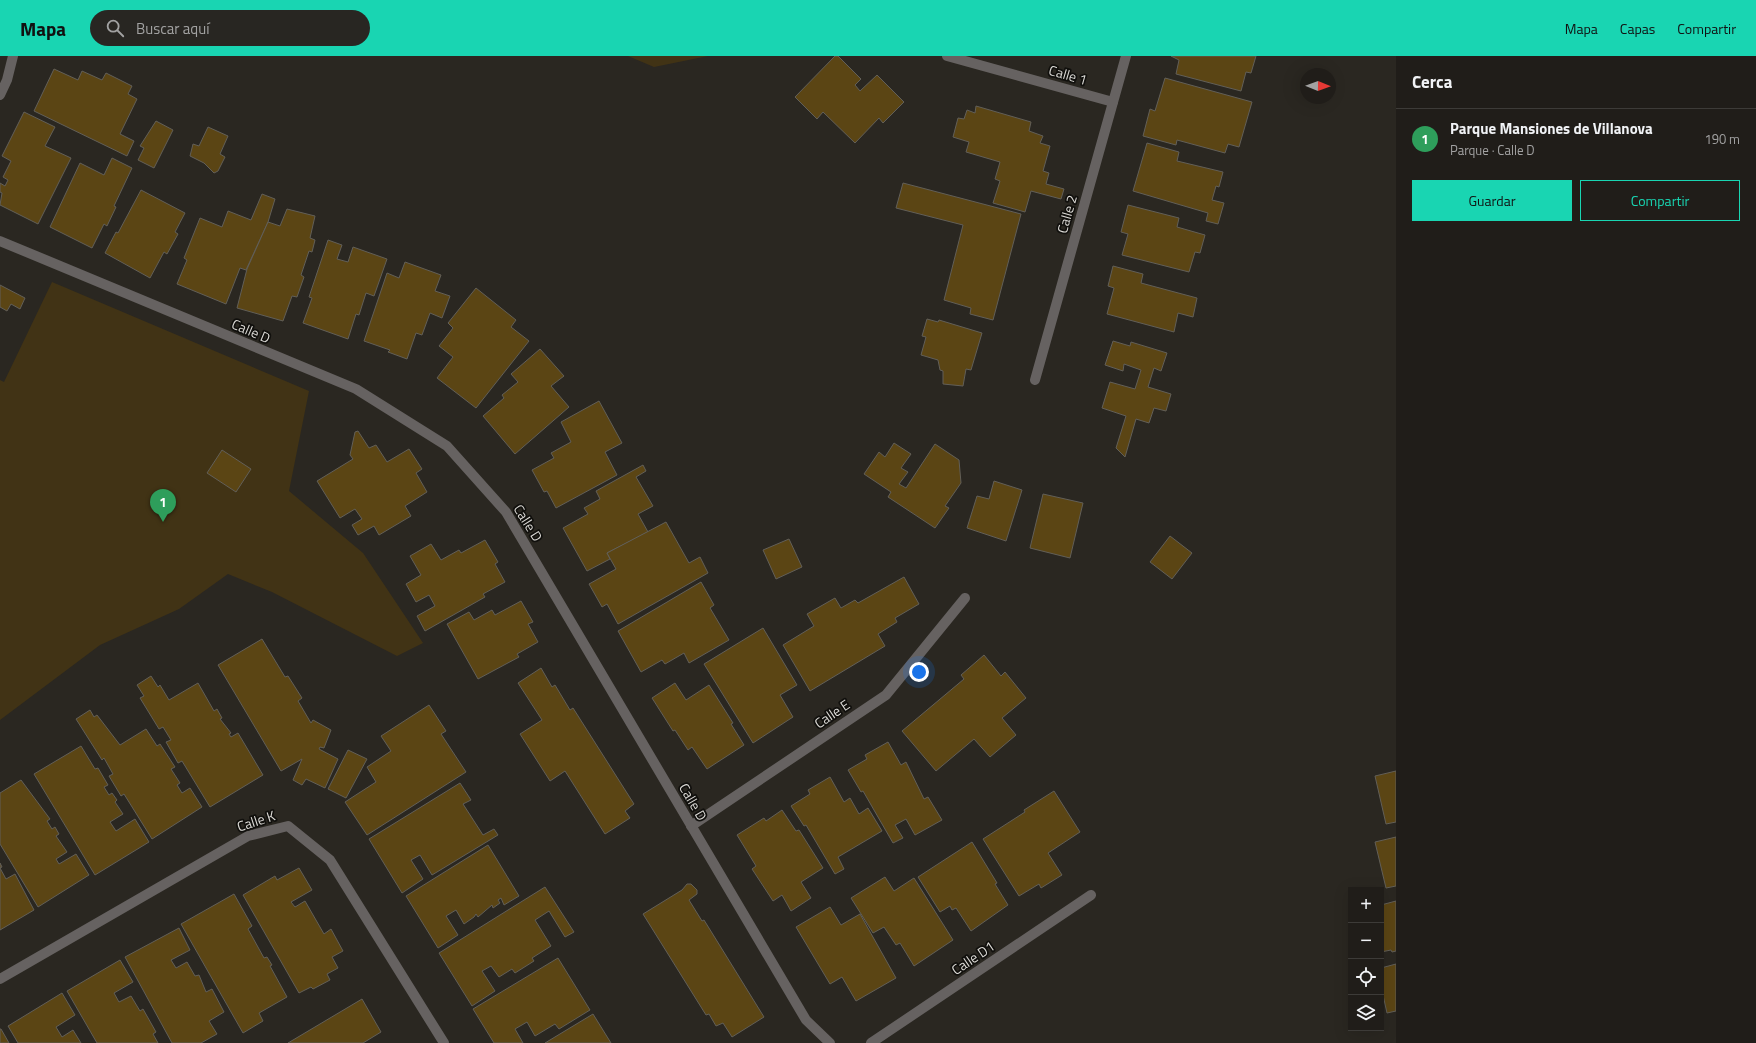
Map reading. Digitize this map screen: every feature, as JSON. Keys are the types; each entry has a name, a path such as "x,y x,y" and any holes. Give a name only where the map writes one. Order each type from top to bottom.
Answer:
{"street":[{"path":"0,95 7,80 13,56"},
{"name":"Calle 1","path":"947,56 1113,102"},
{"name":"Calle 2","path":"1035,380 1126,56"},
{"name":"Calle D","path":"0,241 356,389 447,446 506,512 690,826 806,1020 830,1043"},
{"name":"Calle E","path":"690,826 886,695 965,598"},
{"name":"Calle K","path":"0,979 248,836 288,826 330,860 444,1043"},
{"name":"Calle D1","path":"871,1043 1091,895"}],"shaded area":[{"path":"628,56 708,56 654,67"},
{"path":"52,282 309,391 289,491 363,553 423,643 397,656 272,592 228,574 179,609 100,645 0,720 0,380 4,382"}],"building":[{"path":"835,56 838,56 861,79 855,85 860,91 877,75 904,102 883,123 879,118 855,143 823,112 817,119 795,97"},
{"path":"1171,56 1256,56 1251,73 1246,72 1241,91 1176,74 1179,60"},
{"path":"54,69 78,80 82,71 102,80 106,73 132,86 128,94 137,99 120,134 134,141 127,156 34,111"},
{"path":"1165,78 1252,102 1239,147 1228,144 1225,153 1177,140 1176,145 1143,136 1150,109 1155,111"},
{"path":"976,106 1031,122 1029,131 1043,136 1040,143 1050,146 1043,171 1049,173 1046,184 1064,189 1061,199 1031,191 1025,212 993,203 1000,181 995,179 1000,162 966,152 969,142 953,137 958,118 964,119 967,110 975,113"},
{"path":"24,112 55,127 45,146 71,158 38,224 0,205 2,193 0,192 0,183 5,186 8,180 3,177 11,161 2,156"},
{"path":"156,121 173,130 154,168 138,160 144,148 140,146"},
{"path":"208,127 228,136 220,154 225,157 218,171 214,173 204,163 190,156 193,144 199,146"},
{"path":"1147,143 1179,152 1177,161 1223,172 1219,187 1216,186 1212,200 1224,203 1218,224 1206,221 1208,213 1133,191"},
{"path":"112,158 132,168 114,206 116,207 107,226 104,224 92,248 50,227 80,163 104,175"},
{"path":"903,183 1021,214 993,320 970,314 971,308 944,300 963,225 896,208"},
{"path":"141,190 185,213 175,232 178,234 167,254 164,252 150,278 105,253 116,232 118,233"},
{"path":"262,194 275,199 268,222 246,270 240,268 226,304 177,284 187,260 184,258 200,218 222,227 228,211 251,220"},
{"path":"1128,205 1179,218 1177,227 1205,235 1200,253 1195,252 1189,272 1122,255 1128,234 1121,232"},
{"path":"287,209 315,216 310,238 315,240 312,252 309,251 301,275 304,277 297,297 292,296 283,321 237,308 247,269 268,222 280,226"},
{"path":"328,240 342,245 337,259 348,262 353,247 387,259 374,296 366,293 359,315 356,314 348,339 303,323 312,298 309,297"},
{"path":"405,262 441,275 435,291 450,296 442,318 430,313 422,335 416,333 407,359 388,352 390,350 364,341 387,273 399,278"},
{"path":"1113,266 1143,274 1141,283 1197,298 1193,317 1178,313 1174,332 1107,314 1114,288 1108,286"},
{"path":"0,285 25,298 20,309 11,304 7,311 0,307"},
{"path":"476,288 516,320 511,327 529,341 476,408 437,378 453,357 439,346 453,328 448,323"},
{"path":"927,319 938,322 939,320 982,333 971,370 966,369 963,386 943,384 943,371 940,370 938,360 921,355 926,337 922,336"},
{"path":"1113,341 1130,346 1131,342 1167,353 1161,371 1154,368 1148,387 1171,394 1166,411 1154,408 1149,423 1136,419 1125,457 1116,448 1126,416 1102,408 1110,382 1135,389 1141,370 1124,364 1123,371 1105,365"},
{"path":"540,349 564,376 551,386 569,407 515,454 483,416 504,398 502,395 518,382 511,374"},
{"path":"599,401 622,443 605,452 617,475 556,508 547,491 544,492 532,470 554,458 551,453 571,442 561,422"},
{"path":"358,431 369,448 376,445 387,462 409,449 422,469 416,473 427,492 405,506 411,516 379,535 374,526 358,535 352,525 362,519 355,509 340,518 317,481 353,459 350,455 355,432"},
{"path":"894,443 911,454 901,468 908,472 899,484 906,488 935,444 959,460 961,483 945,506 949,508 935,528 888,497 891,492 864,474 879,452 885,457"},
{"path":"222,450 251,469 236,492 207,473"},
{"path":"643,465 646,471 636,477 653,506 638,514 648,532 607,553 610,559 587,571 563,528 588,514 584,508 600,499 596,491"},
{"path":"994,481 1022,490 1006,541 967,528 977,496 989,499"},
{"path":"1043,494 1083,503 1070,558 1030,548"},
{"path":"666,522 689,563 700,557 708,573 618,624 607,604 602,607 589,584 616,569 607,553"},
{"path":"1170,536 1192,553 1172,579 1150,562"},
{"path":"789,539 802,567 776,579 763,550"},
{"path":"485,540 498,562 495,564 505,582 483,594 485,597 425,631 417,616 435,606 429,595 416,602 406,584 421,575 410,556 431,544 441,560 459,550 461,553"},
{"path":"904,577 919,604 895,618 897,622 878,634 885,646 810,691 783,645 814,626 807,614 835,598 841,608 855,600 858,603"},
{"path":"701,582 714,605 710,608 729,640 689,663 684,653 665,664 662,660 641,672 618,631"},
{"path":"521,601 533,622 528,624 538,642 517,654 519,657 478,679 447,624 469,612 474,620 492,610 495,615"},
{"path":"763,628 797,685 780,695 793,717 753,743 704,664"},
{"path":"262,639 285,677 288,676 302,698 298,701 311,723 313,720 331,730 324,748 320,747 319,749 338,759 325,788 306,779 302,785 293,780 302,759 281,771 218,665"},
{"path":"984,655 1001,676 1005,672 1026,698 1002,718 1016,735 990,757 974,739 936,771 902,731 964,679 961,675"},
{"path":"541,668 552,687 555,685 570,710 573,708 634,804 625,811 630,818 605,834 565,771 550,781 520,734 542,720 518,683"},
{"path":"151,676 158,687 160,685 169,700 198,683 214,711 217,709 222,718 220,719 231,733 229,734 231,737 238,733 263,775 210,807 182,761 178,763 166,742 171,740 163,727 159,729 140,698 144,696 137,685"},
{"path":"675,683 686,700 709,685 733,723 731,724 744,745 707,769 692,747 688,750 675,730 673,731 652,698"},
{"path":"429,705 446,731 441,734 466,772 367,835 345,802 376,782 367,767 391,751 381,736"},
{"path":"90,710 94,717 97,715 120,745 146,729 157,746 160,744 175,767 171,769 180,783 177,785 182,793 190,788 202,807 152,839 124,794 121,796 109,776 113,774 104,758 102,760 76,719"},
{"path":"888,742 901,765 906,762 924,799 928,797 942,820 915,835 906,819 895,825 903,838 893,843 863,791 861,792 848,770 867,759 865,755"},
{"path":"81,746 95,769 98,768 108,785 104,787 109,795 112,793 117,800 115,802 123,814 110,822 116,831 135,819 149,842 95,875 34,774"},
{"path":"348,750 367,759 346,798 328,789"},
{"path":"1396,771 1396,822 1386,824 1375,776"},
{"path":"830,777 844,802 850,798 859,814 868,808 882,831 838,857 844,869 835,874 806,825 804,826 791,806 810,794 808,790"},
{"path":"21,780 50,819 47,821 52,829 55,827 59,834 56,836 67,852 56,859 59,864 76,854 89,875 38,907 0,844 0,793"},
{"path":"460,783 471,800 463,804 483,835 494,829 498,835 432,875 420,855 411,860 423,879 402,893 369,839"},
{"path":"1054,791 1080,832 1048,853 1062,875 1041,888 1039,884 1019,896 983,839"},
{"path":"782,810 796,831 799,830 823,868 801,882 811,898 791,911 782,895 773,901 752,869 756,866 737,835 764,818 766,821"},
{"path":"1396,837 1396,886 1386,888 1375,842"},
{"path":"972,842 997,883 995,884 1008,905 971,931 956,908 952,910 950,906 940,912 918,877"},
{"path":"488,845 519,896 504,905 501,898 498,900 500,903 493,908 492,905 478,917 476,914 464,924 456,910 446,916 458,935 438,948 406,896"},
{"path":"0,868 6,879 15,874 34,910 0,930"},
{"path":"299,868 312,890 291,902 295,907 305,901 324,934 331,929 343,951 332,957 338,968 327,974 330,980 313,989 311,987 299,993 243,895 275,876 277,880"},
{"path":"885,877 894,891 914,878 953,940 914,966 900,943 896,945 884,927 873,933 851,898"},
{"path":"687,884 691,884 697,890 697,894 689,900 702,921 704,920 764,1017 732,1037 723,1023 716,1026 709,1014 706,1015 643,914 682,890"},
{"path":"545,887 574,932 565,937 549,911 535,920 551,946 532,958 534,961 515,973 512,969 499,977 491,966 482,971 495,991 472,1006 439,953"},
{"path":"234,894 252,926 248,929 264,958 267,957 272,965 270,966 287,997 259,1013 263,1021 243,1033 181,924"},
{"path":"1396,901 1396,951 1392,952 1391,950 1384,951 1384,904"},
{"path":"830,907 841,925 860,914 896,978 856,1001 842,977 830,984 796,927"},
{"path":"179,928 190,950 171,960 176,968 187,962 195,976 199,975 206,992 212,989 224,1012 209,1021 217,1034 201,1043 172,1043 125,957"},
{"path":"558,958 590,1010 559,1029 555,1024 535,1036 527,1022 515,1029 523,1043 494,1043 473,1009"},
{"path":"120,960 133,982 114,993 119,1002 131,996 140,1011 143,1009 156,1032 153,1034 158,1043 97,1043 67,991"},
{"path":"1396,964 1396,1011 1387,1013 1384,1000 1384,967"},
{"path":"62,993 75,1015 56,1027 62,1037 73,1030 81,1043 18,1043 8,1026"},
{"path":"362,999 381,1032 363,1043 288,1043"},
{"path":"593,1014 611,1043 545,1043"},
{"path":"1,1029 9,1043 0,1043"}],"place":[{"name":"Parque Mansiones de Villanova","path":"163,522"}]}
